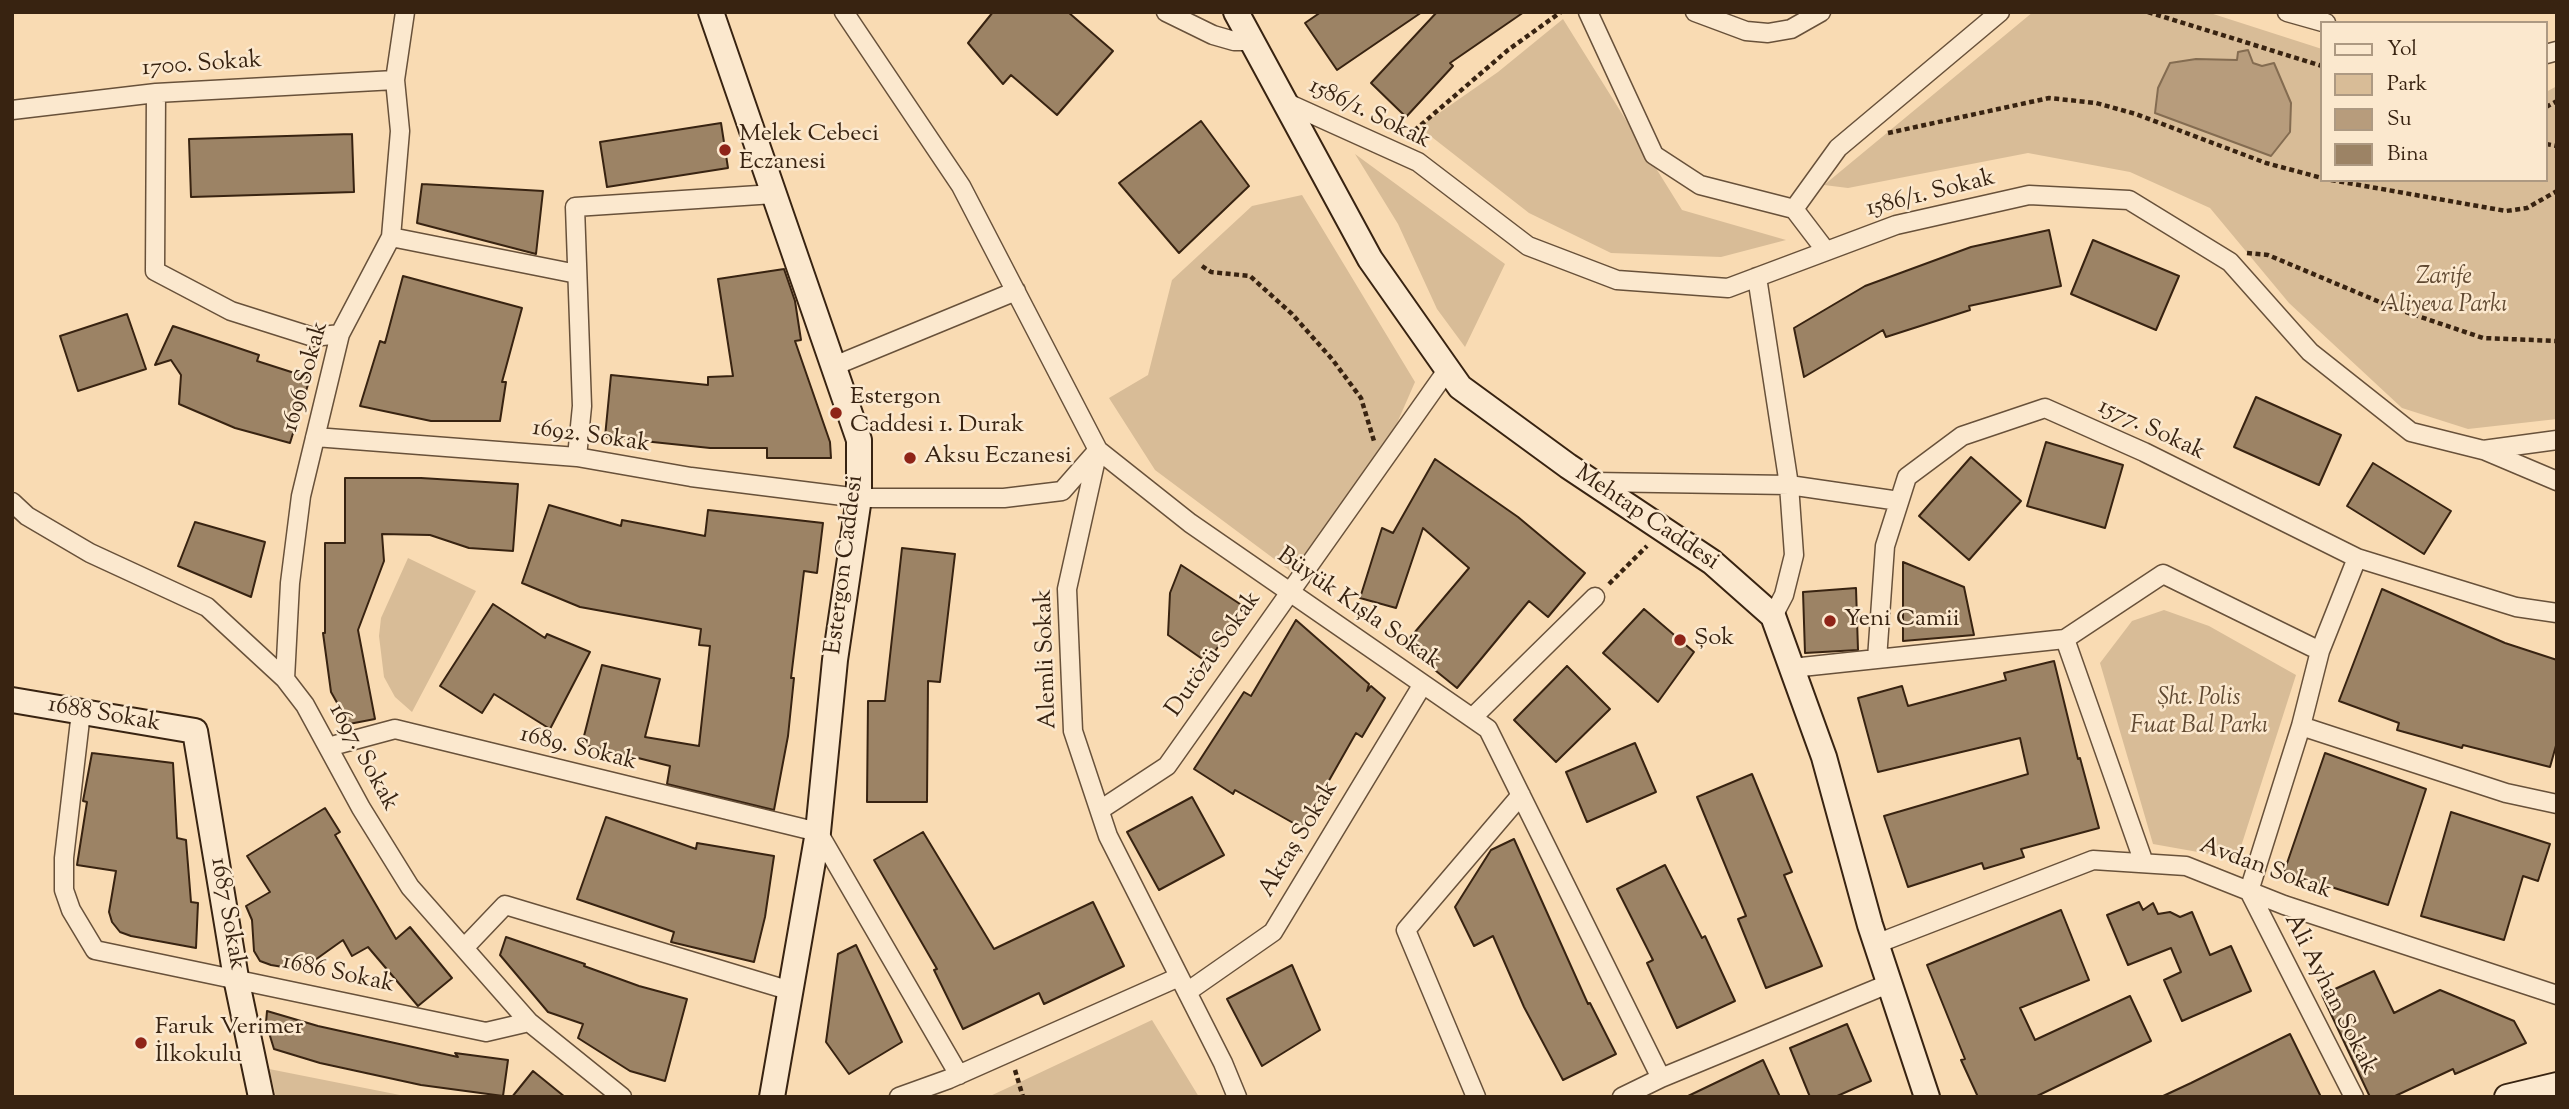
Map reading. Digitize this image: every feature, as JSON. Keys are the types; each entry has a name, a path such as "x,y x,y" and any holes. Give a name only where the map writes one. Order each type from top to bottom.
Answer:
{"street":[{"name":"1696 Sokak","path":"285,679 290,583 301,496 315,437 340,334 391,237 400,131 396,80 405,12"},
{"name":"Estergon Caddesi","path":"711,12 859,440 859,498 835,660 818,832 772,1097"},
{"path":"844,12 961,186 1097,450 1062,491 1004,498 859,498"},
{"path":"1166,12 1213,35 1234,41 1252,41"},
{"name":"Mehtap Caddesi","path":"1236,12 1370,259 1460,387 1593,482 1712,562 1773,616 1824,757 1888,984 1927,1097"},
{"path":"1588,12 1654,155 1700,185 1794,209 1826,251"},
{"path":"1695,12 1746,31 1768,33 1791,30 1821,12"},
{"path":"1794,209 1838,148 2000,12"},
{"path":"2287,12 2320,21"},
{"name":"1700. Sokak","path":"12,110 156,93 396,80"},
{"path":"156,93 155,271 231,312 313,337 340,334"},
{"name":"1586/1. Sokak","path":"1285,102 1418,162 1528,246 1617,280 1728,288 1896,225 2029,195 2129,200 2230,262 2310,352 2411,432 2483,450 2557,440"},
{"path":"577,457 582,406 575,207 774,194"},
{"path":"391,237 577,274"},
{"path":"1757,277 1789,485 1794,555 1784,595 1773,616"},
{"path":"834,366 1016,291"},
{"name":"Dutözü Sokak","path":"1100,810 1167,765 1448,369"},
{"name":"1577. Sokak","path":"1877,659 1885,547 1907,477 1962,436 2045,408 2144,452 2357,558 2516,607 2557,613"},
{"name":"1692. Sokak","path":"315,437 577,457 691,477 859,498"},
{"name":"Büyük Kışla Sokak","path":"1097,450 1190,523 1488,729 1661,1078"},
{"name":"Alemli Sokak","path":"1097,450 1068,589 1073,731 1108,836 1237,1097"},
{"path":"2483,450 2557,481"},
{"path":"1593,482 1789,485 1899,501"},
{"name":"1697. Sokak","path":"12,502 27,516 90,553 207,607 285,679 305,705 361,808 410,887 529,1022 622,1097"},
{"path":"2249,891 2301,726 2320,651 2357,558"},
{"path":"1792,668 2065,639 2163,574 2320,651"},
{"path":"1472,718 1595,597"},
{"path":"2065,639 2144,863"},
{"name":"Aktaş Sokak","path":"899,1097 1183,985 1273,932 1423,684"},
{"name":"1688 Sokak","path":"12,700 195,731"},
{"name":"1686 Sokak","path":"81,712 64,858 64,890 71,910 95,950 486,1032 529,1022"},
{"path":"2301,726 2506,793 2557,804"},
{"name":"1689. Sokak","path":"328,747 395,729 818,832"},
{"name":"1687 Sokak","path":"195,731 236,978 261,1097"},
{"path":"1476,1097 1406,930 1521,795"},
{"path":"818,832 959,1075"},
{"name":"Avdan Sokak","path":"1876,944 2093,860 2186,866 2284,905 2557,995"},
{"name":"Ali Ayhan Sokak","path":"2249,891 2354,1097"},
{"path":"464,948 505,905 790,991"},
{"path":"1622,1097 1661,1078 1888,984"},
{"path":"2507,1097 2557,1085"}],"path":[{"path":"1392,150 1508,50 1561,12"},
{"path":"2148,12 2320,65"},
{"path":"1846,141 2049,98 2096,103 2126,111 2266,163 2320,177"},
{"path":"2342,182 2506,211 2527,208 2557,191"},
{"path":"2244,253 2268,256 2394,308 2483,338 2557,341"},
{"path":"1202,266 1211,272 1250,276 1292,314 1332,359 1361,398 1376,449"},
{"path":"1595,597 1664,530"},
{"path":"1010,1052 1023,1097"}],"green space":[{"name":"Zarife Aliyeva Parkı","path":"2033,12 2207,12 2320,48 2320,182 2548,182 2548,91 2557,86 2557,419 2468,429 2402,408 2289,303 2210,208 2130,172 2028,153 1848,188 1824,185"},
{"path":"1563,19 1682,210 1786,240 1721,257 1611,253 1529,213 1419,127 1498,72"},
{"path":"1355,154 1505,264 1465,347 1437,309 1398,224"},
{"path":"1302,195 1415,382 1380,462 1293,573 1155,470 1109,398 1148,375 1172,280 1252,206"},
{"path":"408,558 476,591 412,712 395,697 384,677 379,636 381,618"},
{"name":"Şht. Polis Fuat Bal Parkı","path":"2164,610 2209,626 2296,675 2237,859 2153,844 2100,663 2132,621"},
{"path":"1152,1020 1199,1097 988,1097 1018,1083"},
{"path":"269,1069 410,1097 276,1097"}],"water":[{"path":"2248,50 2253,63 2262,66 2274,63 2291,103 2290,132 2271,156 2155,113 2158,88 2170,63 2196,59 2237,60 2238,52"}],"building":[{"path":"993,12 1068,12 1113,51 1057,115 1011,75 1003,84 968,43"},
{"path":"1321,12 1422,12 1337,70 1305,23"},
{"path":"1437,12 1524,12 1450,63 1453,66 1406,117 1371,83"},
{"path":"1201,121 1249,186 1179,253 1119,183"},
{"path":"721,123 728,168 607,187 600,142"},
{"path":"352,134 354,192 191,197 189,139"},
{"path":"422,184 543,191 536,254 417,223"},
{"path":"2049,230 2061,286 1969,306 1970,310 1886,337 1883,330 1804,377 1794,328 1865,286 1971,247"},
{"path":"2093,240 2179,276 2156,330 2071,294"},
{"path":"784,269 795,301 801,340 795,341 830,442 831,458 767,458 767,448 710,448 605,437 611,375 708,385 708,377 733,376 718,279"},
{"path":"403,276 522,308 502,382 506,382 500,421 431,421 360,406 380,341 385,343"},
{"path":"127,314 146,369 78,391 60,336"},
{"path":"173,326 259,355 257,361 310,378 290,443 235,428 179,404 181,375 171,360 155,365"},
{"path":"2256,397 2341,435 2319,485 2234,447"},
{"path":"2046,442 2123,465 2105,528 2027,506"},
{"path":"1971,457 2021,501 1969,560 1919,516"},
{"path":"1435,459 1518,517 1585,573 1548,617 1529,601 1457,688 1404,645 1469,568 1423,528 1396,608 1360,598 1382,528 1393,533"},
{"path":"2373,463 2451,511 2424,554 2347,506"},
{"path":"345,478 421,478 518,484 513,551 469,548 430,535 382,534 384,561 358,630 375,719 349,724 331,692 323,633 325,543 345,543"},
{"path":"549,505 621,526 622,520 705,536 708,510 823,523 817,573 804,571 791,678 794,678 788,736 774,810 667,784 670,766 582,744 602,665 660,679 645,737 699,746 710,646 699,645 701,629 580,607 522,583"},
{"path":"195,522 265,542 251,597 178,566"},
{"path":"902,548 955,554 940,682 928,681 927,802 867,802 868,701 885,701"},
{"path":"1903,562 1964,587 1974,635 1903,641"},
{"path":"1181,565 1243,606 1208,663 1168,635 1170,593"},
{"name":"Yeni Camii","path":"1856,588 1858,650 1805,653 1803,592"},
{"path":"2382,589 2505,643 2557,660 2557,742 2550,767 2463,745 2462,748 2397,730 2399,723 2339,701"},
{"path":"493,604 545,638 547,634 590,652 550,729 494,694 482,713 440,686"},
{"path":"1644,609 1694,652 1658,702 1603,653"},
{"path":"1296,620 1369,684 1367,691 1371,686 1385,698 1362,737 1356,733 1302,828 1235,790 1233,794 1194,769 1244,692 1251,696"},
{"path":"2054,661 2078,759 2080,758 2099,828 2021,849 2024,857 1984,869 1982,863 1908,887 1884,816 2028,774 2020,738 1878,772 1858,698 1902,686 1908,706 2006,680 2004,673"},
{"path":"1567,666 1610,709 1556,762 1514,720"},
{"path":"1635,743 1656,792 1587,822 1566,772"},
{"path":"92,753 173,763 177,838 186,840 191,902 198,903 196,948 120,932 112,922 109,912 116,871 77,865 87,802 83,801"},
{"path":"2325,753 2426,789 2388,905 2284,872"},
{"path":"1752,774 1792,872 1784,875 1822,966 1766,988 1738,919 1746,916 1697,797"},
{"path":"1192,797 1224,855 1159,890 1127,832"},
{"path":"325,808 340,832 335,835 396,939 410,927 452,978 418,1006 368,947 352,956 343,940 301,970 260,961 254,951 252,920 246,906 270,892 247,856"},
{"path":"2451,812 2550,844 2538,881 2523,876 2504,940 2421,916"},
{"path":"606,817 696,849 697,843 774,856 765,917 754,962 671,942 674,932 577,899"},
{"path":"923,832 994,949 1093,902 1124,966 1044,1004 1039,993 963,1029 934,970 937,969 874,860"},
{"path":"1514,839 1588,1004 1590,1003 1616,1054 1563,1080 1524,1007 1493,936 1474,946 1455,907 1491,850"},
{"path":"1665,865 1702,938 1705,936 1735,1001 1677,1028 1647,963 1653,960 1617,889"},
{"path":"2139,902 2143,910 2153,903 2158,914 2170,912 2180,917 2192,912 2210,955 2231,946 2251,991 2182,1021 2164,980 2181,972 2171,948 2128,965 2107,915"},
{"path":"2061,910 2089,980 2020,1008 2035,1040 2130,996 2151,1041 2035,1097 1978,1097 1961,1060 1965,1059 1927,965"},
{"path":"506,937 639,986 687,999 665,1081 630,1071 578,1038 583,1024 548,1012 500,955"},
{"path":"856,945 902,1042 849,1074 826,1042 838,954"},
{"path":"1292,965 1320,1030 1262,1066 1227,999"},
{"path":"2374,971 2394,1013 2440,990 2514,1021 2526,1043 2455,1074 2453,1069 2393,1097 2370,1097 2322,995"},
{"path":"267,1011 318,1026 458,1057 455,1053 508,1060 503,1096 421,1085 320,1063 274,1049 266,1023"},
{"path":"1847,1024 1871,1081 1835,1097 1810,1097 1790,1048"},
{"path":"2290,1034 2321,1097 2161,1097 2191,1083"},
{"path":"1763,1060 1780,1097 1686,1097 1761,1061"},
{"path":"533,1071 565,1097 512,1097"}],"place":[{"name":"Melek Cebeci Eczanesi","path":"725,150"},
{"name":"Estergon Caddesi 1. Durak","path":"836,413"},
{"name":"Aksu Eczanesi","path":"910,458"},
{"name":"Yeni Camii","path":"1830,621"},
{"name":"Şok","path":"1680,640"},
{"name":"Faruk Verimer İlkokulu","path":"141,1043"}]}
